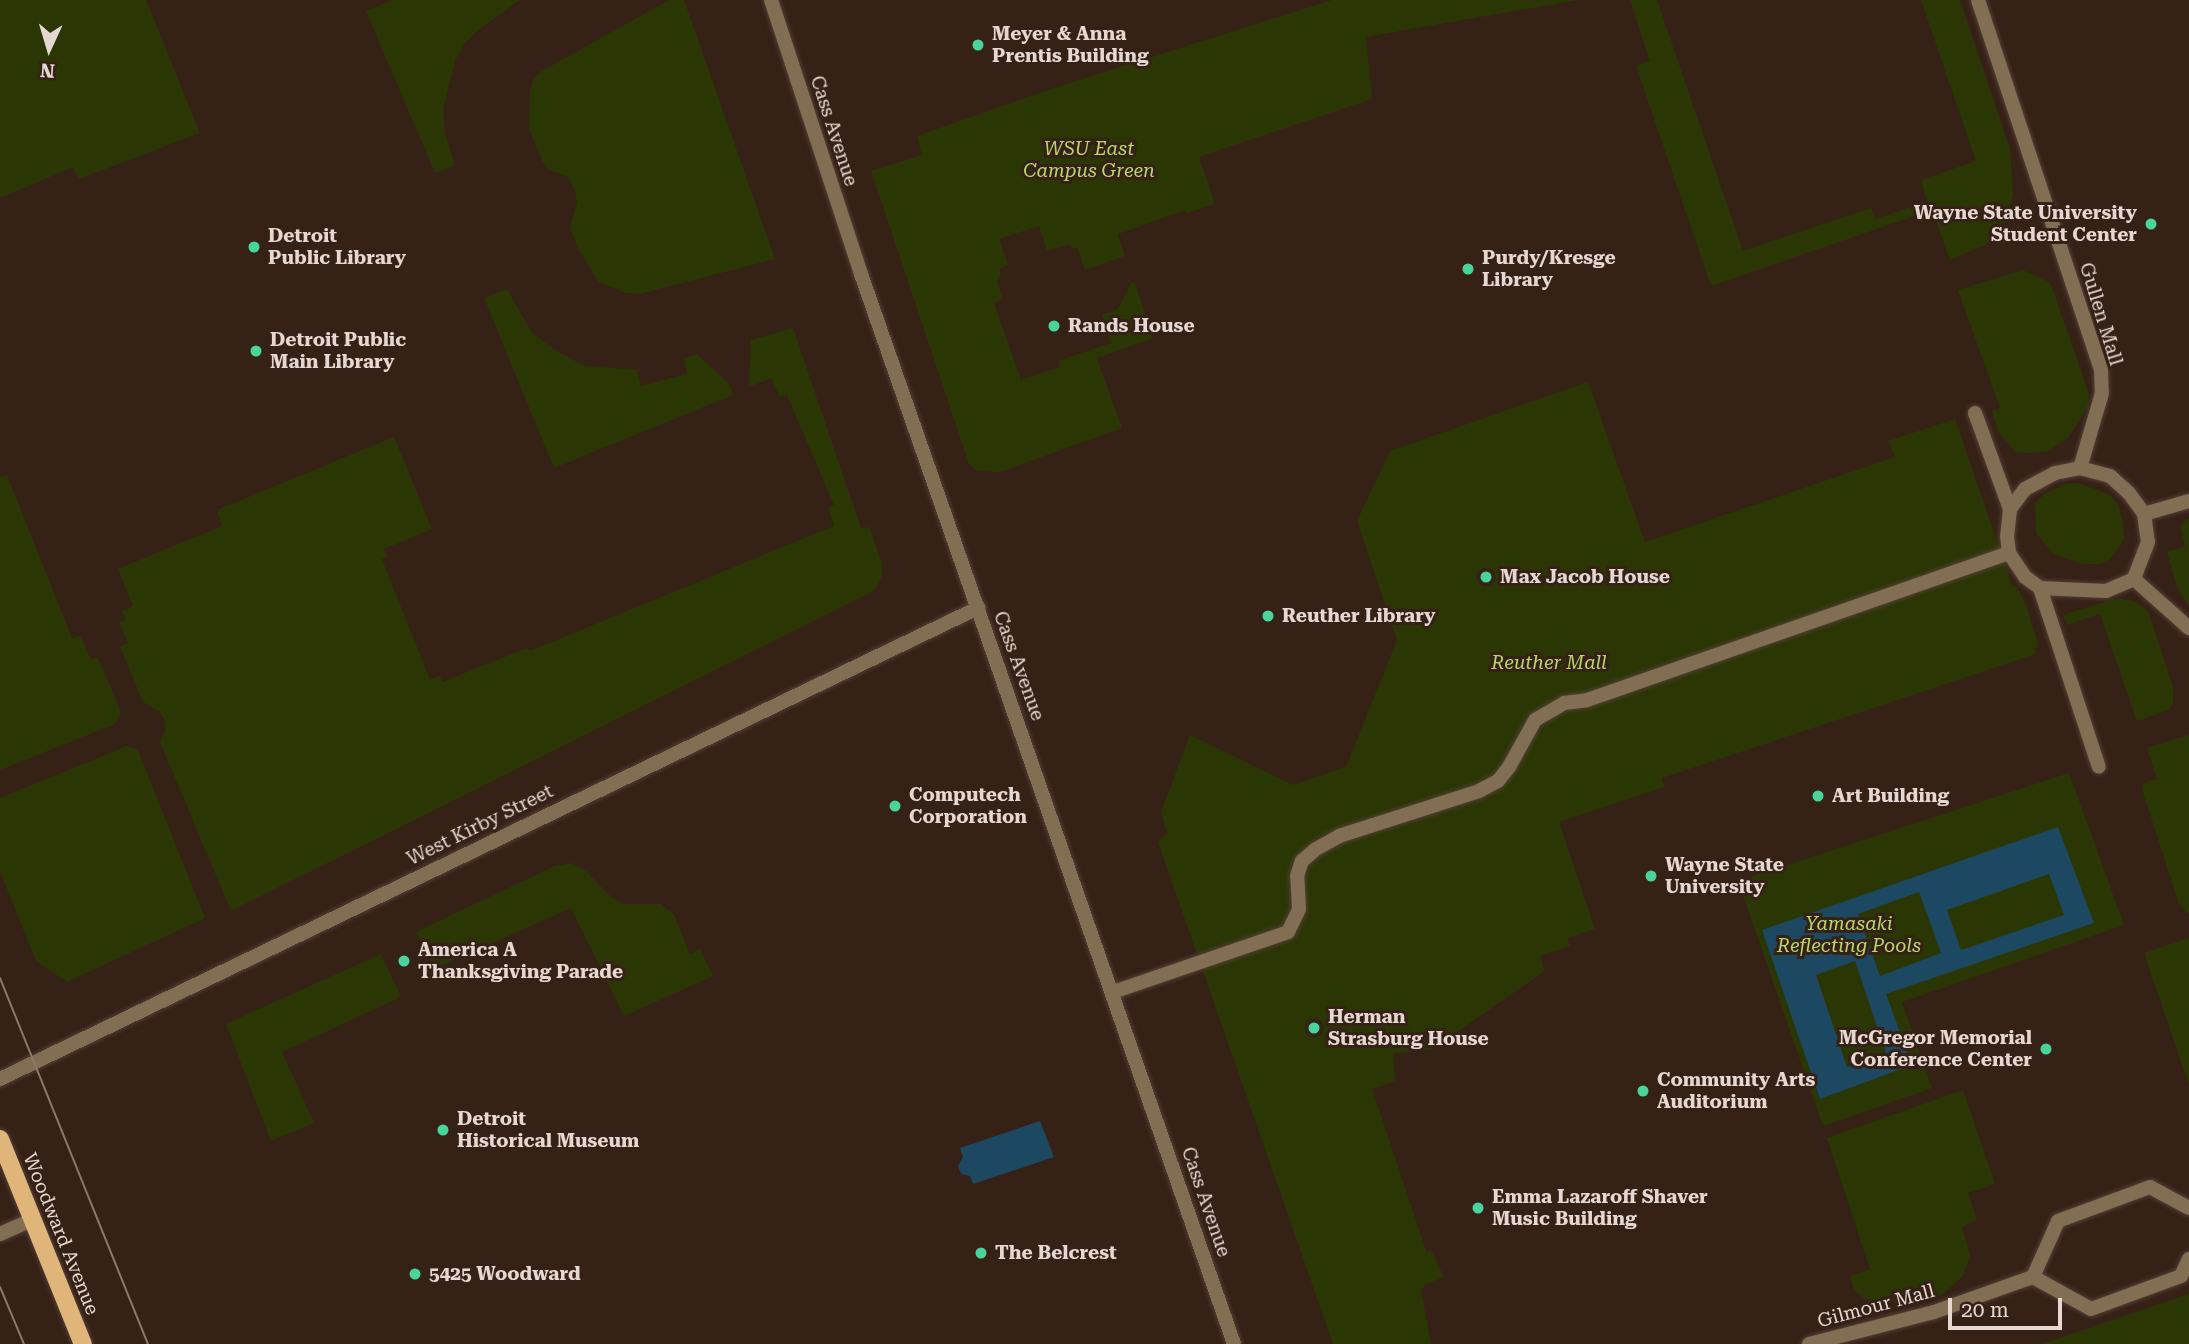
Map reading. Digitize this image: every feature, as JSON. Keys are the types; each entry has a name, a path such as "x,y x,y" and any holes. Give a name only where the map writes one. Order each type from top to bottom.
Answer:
{"main road":[{"name":"Woodward Avenue","path":"0,1139 83,1344"}],"street":[{"name":"Cass Avenue","path":"771,0 829,178 1234,1344"},
{"name":"Gullen Mall","path":"1978,0 2101,370 2102,393 2080,468"},
{"path":"1975,413 2010,509 2007,536 2010,553 2025,577 2040,588 2106,591 2134,579 2148,542 2144,514 2129,493 2110,476 2080,468 2055,474 2025,489 2010,509"},
{"path":"2144,514 2189,501"},
{"path":"1113,992 1288,932 1299,909 1297,876 1302,861 1309,855 1339,836 1479,791 1498,780 1509,767 1535,720 1554,708 1587,700 2010,553"},
{"path":"2134,579 2189,628"},
{"path":"2040,588 2099,767"},
{"name":"West Kirby Street","path":"0,1079 978,608"},
{"path":"2189,1208 2150,1187 2058,1221 2033,1277 2091,1308 2181,1276 2189,1259"},
{"path":"0,1234 33,1219"},
{"name":"Gilmour Mall","path":"1809,1344 1934,1311 2033,1277"}],"green space":[{"path":"0,0 146,0 200,133 79,179 73,167 0,198"},
{"path":"392,0 520,0 478,30 464,44 455,61 443,109 445,133 455,166 435,173 366,11"},
{"path":"669,0 684,0 775,259 640,294 626,293 599,282 578,249 570,227 577,203 575,191 568,177 549,170 543,162 529,129 530,91 534,78 542,71"},
{"name":"WSU East Campus Green","path":"1332,0 1578,0 1366,37 1372,99 1199,157 1215,204 1187,213 1185,210 1118,234 1125,256 1085,270 1077,248 1072,249 1070,244 1047,251 1039,226 999,239 1008,265 999,269 1001,275 997,282 1003,299 994,303 1021,380 1060,367 1058,361 1111,343 1102,315 1118,309 1131,283 1135,283 1153,338 1097,358 1122,428 1000,472 977,471 969,464 871,171 922,155 917,136 1048,90"},
{"path":"1630,0 1657,0 1743,251 1871,208 1876,219 1927,201 1921,180 1976,161 1921,0 1960,0 2010,149 2013,195 2006,221 1987,244 1950,260 1932,210 1711,286 1636,66 1650,61"},
{"path":"2023,270 2049,282 2089,394 2088,408 2067,439 2048,451 2030,453 2015,452 1998,431 1992,411 2000,408 1958,290"},
{"path":"507,289 532,333 558,352 585,366 637,370 641,386 687,374 684,358 697,354 730,385 733,395 554,468 484,298"},
{"path":"793,328 861,528 869,527 882,563 882,577 874,591 231,911 160,742 166,729 165,720 159,711 143,702 120,646 128,643 119,622 126,620 122,611 133,606 118,569 222,526 217,510 394,437 432,529 384,549 388,557 382,559 430,679 440,676 442,682 527,648 530,651 834,526 828,507 834,505 787,395 780,397 771,378 749,387 751,340"},
{"name":"Reuther Mall","path":"1588,382 1645,542 1895,457 1888,441 1955,419 2012,585 2017,587 2026,605 2039,647 2034,648 2036,654 1662,778 1664,787 1559,822 1595,929 1568,938 1570,946 1540,956 1545,971 1431,1050 1393,1053 1395,1081 1372,1089 1426,1251 1431,1250 1444,1277 1426,1284 1421,1290 1431,1344 1333,1344 1158,842 1167,833 1161,812 1190,735 1293,785 1346,767 1397,640 1357,521 1390,451"},
{"path":"7,475 72,638 81,636 91,660 98,657 121,712 115,724 0,770 0,477"},
{"path":"2079,483 2110,495 2118,505 2123,523 2124,540 2110,559 2099,564 2082,564 2054,554 2036,533 2035,503 2045,493 2065,484"},
{"path":"2189,518 2189,606 2177,588 2167,551 2185,547 2180,525"},
{"path":"2118,598 2137,602 2148,611 2173,687 2173,702 2169,710 2137,721 2100,614 2067,625 2063,615"},
{"path":"2189,735 2189,914 2179,904 2142,789 2144,783 2157,779 2147,748"},
{"path":"127,746 138,750 205,918 67,982 36,961 0,872 0,798"},
{"name":"Yamasaki Reflecting Pools","path":"2069,773 2124,925 1902,1002 1932,1088 1823,1126 1738,881"},
{"path":"571,863 586,871 612,898 624,904 661,904 674,914 690,954 700,949 713,976 624,1016 571,908 434,969 416,932 555,866"},
{"path":"2189,938 2189,1085 2144,953"},
{"path":"381,954 401,997 282,1052 314,1123 271,1141 226,1024"},
{"path":"1963,1090 1995,1184 1968,1193 1977,1220 1962,1227 1970,1255 1963,1276 1943,1294 1901,1307 1863,1298 1854,1290 1850,1276 1870,1269 1827,1138"},
{"path":"2189,1294 2189,1344 2042,1344"}],"water":[{"name":"Yamasaki Reflecting Pools","path":"2058,827 2094,923 1886,994 1912,1065 1820,1099 1762,930","holes":["2049,874 2064,915 1961,950 1947,910","1919,892 1941,953 1880,976 1858,914","1855,961 1886,1053 1847,1067 1816,975"]},
{"path":"1040,1121 1054,1157 973,1184 970,1176 961,1174 958,1166 963,1157 960,1148"}],"tram line":[{"path":"0,978 148,1344"},
{"path":"0,1287 24,1344"}],"place":[{"name":"Meyer & Anna Prentis Building","path":"978,45"},
{"name":"Wayne State University Student Center","path":"2151,224"},
{"name":"Detroit Public Library","path":"254,247"},
{"name":"Purdy/Kresge Library","path":"1468,269"},
{"name":"Rands House","path":"1054,326"},
{"name":"Detroit Public Main Library","path":"256,351"},
{"name":"Max Jacob House","path":"1486,577"},
{"name":"Reuther Library","path":"1268,616"},
{"name":"Art Building","path":"1818,796"},
{"name":"Computech Corporation","path":"895,806"},
{"name":"Wayne State University","path":"1651,876"},
{"name":"America A Thanksgiving Parade","path":"404,961"},
{"name":"Herman Strasburg House","path":"1314,1028"},
{"name":"McGregor Memorial Conference Center","path":"2046,1049"},
{"name":"Community Arts Auditorium","path":"1643,1091"},
{"name":"Detroit Historical Museum","path":"443,1130"},
{"name":"Emma Lazaroff Shaver Music Building","path":"1478,1208"},
{"name":"The Belcrest","path":"981,1253"},
{"name":"5425 Woodward","path":"415,1274"}]}
